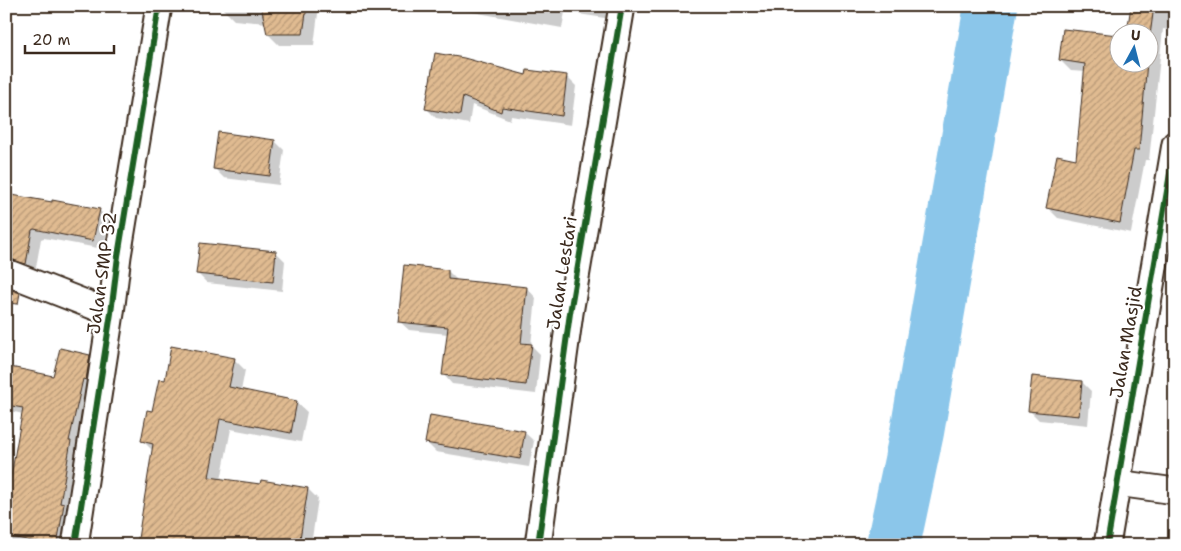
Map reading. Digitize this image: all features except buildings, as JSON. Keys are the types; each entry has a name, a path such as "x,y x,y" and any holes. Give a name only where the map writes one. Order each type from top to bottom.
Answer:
{"street":[{"name":"Jalan SMP 32","path":"75,545 118,256 159,6"},
{"name":"Jalan Lestari","path":"538,545 570,313 622,6"},
{"name":"Jalan Masjid","path":"1107,545 1117,483 1165,258 1175,144"},
{"path":"6,272 111,313"},
{"path":"1117,483 1175,491"}],"waterway":[{"path":"893,545 917,432 991,6"}],"cycle path":[{"path":"75,545 118,256 159,6"},
{"path":"538,545 570,313 622,6"},
{"path":"1107,545 1175,144"}]}
